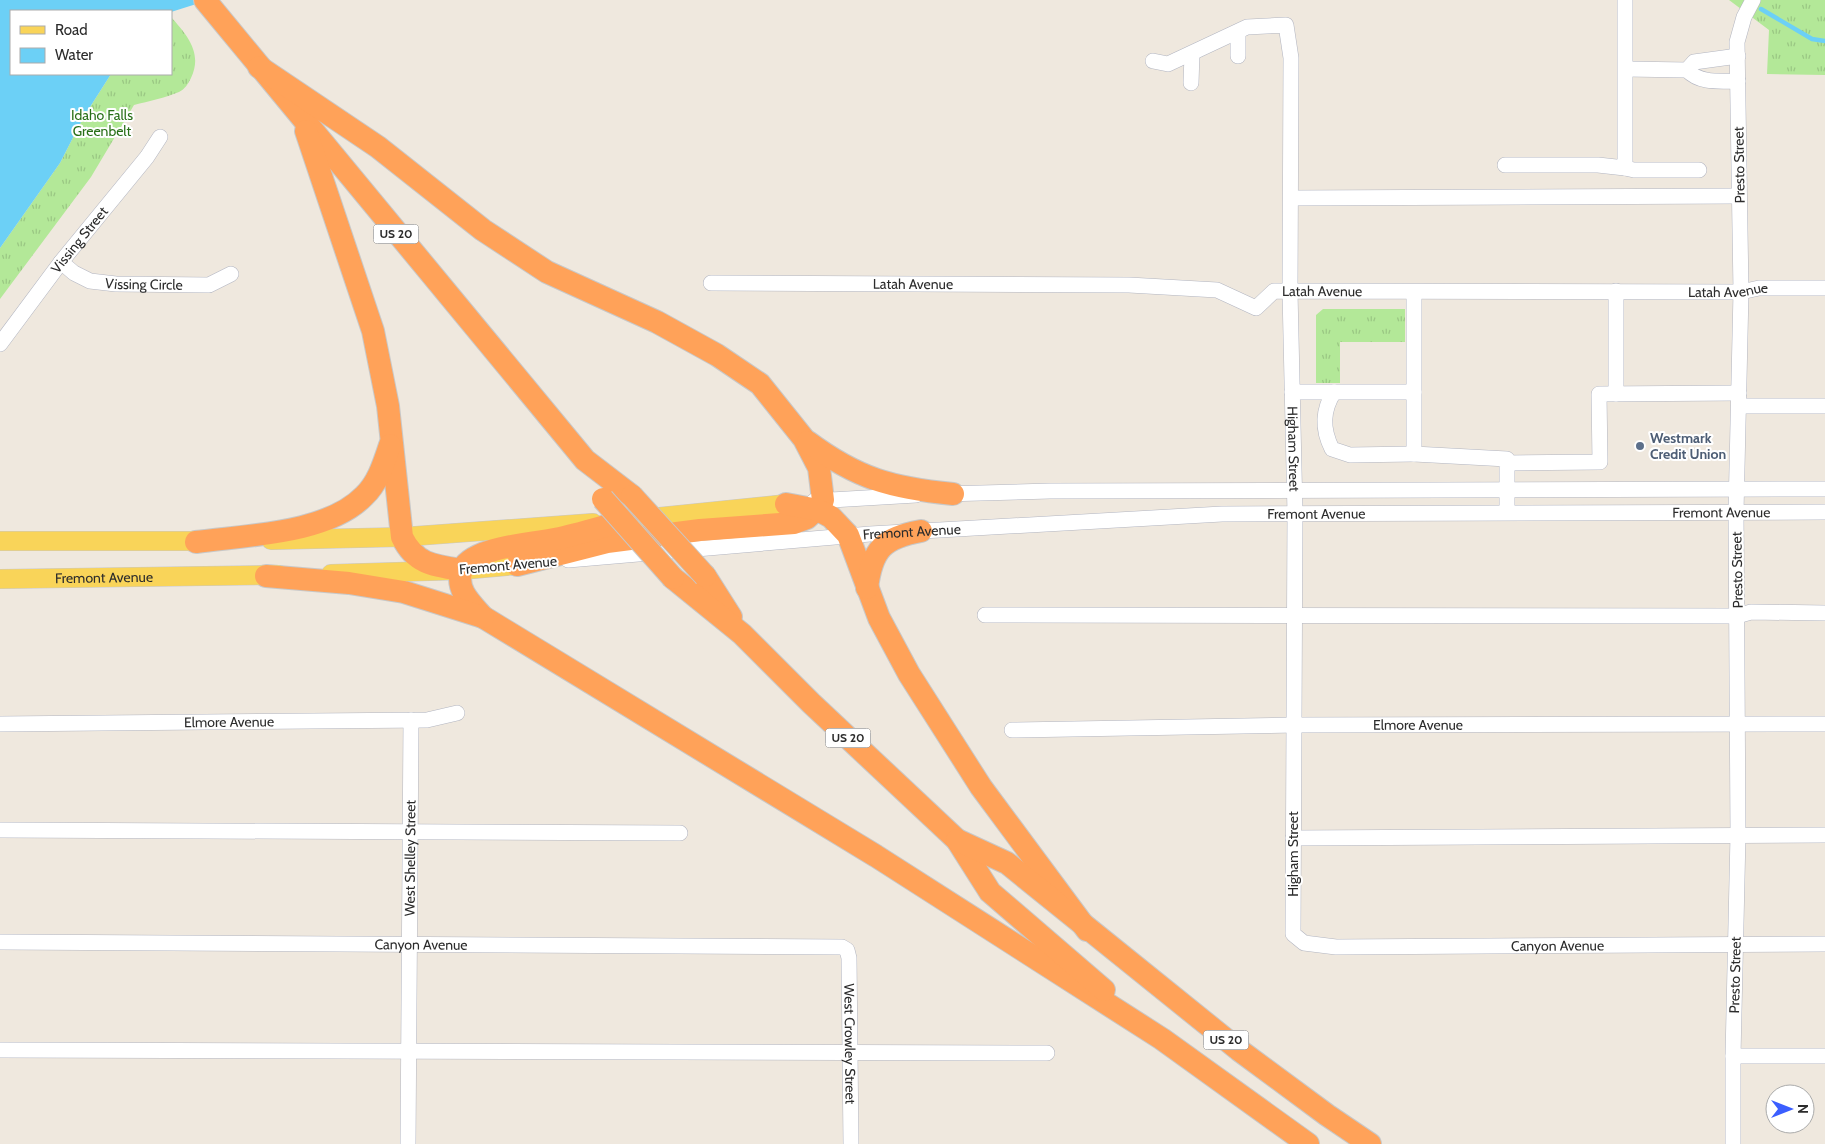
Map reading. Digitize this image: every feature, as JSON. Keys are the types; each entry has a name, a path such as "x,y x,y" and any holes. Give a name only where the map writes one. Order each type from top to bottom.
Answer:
{"highway":[{"name":"US 20","path":"207,3 585,460 632,496 705,576 742,634"},
{"path":"259,67 378,147 483,230 547,272 657,322 717,355 760,384 804,439 819,468 820,505 848,535 867,589 910,674 981,787 1087,930"},
{"path":"301,118 373,331 388,406 402,537 408,550 420,560 436,566 462,570"},
{"path":"804,439 833,461 878,482 909,489 953,494"},
{"path":"196,542 314,525 340,514 365,496 380,473 392,440"},
{"name":"US 20","path":"585,460 603,499 673,578 742,634 811,703 957,840 990,892 1162,1039 1308,1144"},
{"path":"786,504 820,505"},
{"path":"517,565 607,542 700,530 794,523 807,518 820,505"},
{"path":"483,617 464,595 460,584 462,570 478,557 506,546 558,538 627,520"},
{"path":"867,589 869,570 879,548 902,534 922,531"},
{"path":"266,576 348,583 404,592 483,617 876,856 1162,1039"},
{"name":"US 20","path":"957,840 1007,863 1087,930 1239,1050 1327,1115 1370,1144"}],"main road":[{"path":"0,542 196,542 402,537 627,520 786,504"},
{"name":"Fremont Avenue","path":"0,579 266,576 462,570 517,565"}],"street":[{"path":"1625,0 1625,168"},
{"name":"Presto Street","path":"1733,1144 1738,835 1736,512 1741,292 1737,42 1744,17 1753,0"},
{"name":"Higham Street","path":"1238,32 1252,26 1286,25 1291,58 1290,292 1295,513 1293,934"},
{"path":"1153,61 1168,64 1238,32 1238,56"},
{"path":"1191,83 1192,54"},
{"path":"1687,70 1694,62 1738,56"},
{"path":"1626,69 1687,70 1692,76 1703,80 1738,81"},
{"name":"Vissing Street","path":"0,344 61,262 136,172 160,137"},
{"path":"1505,165 1598,165 1625,168 1699,170"},
{"path":"1291,198 1739,196"},
{"name":"Vissing Circle","path":"61,262 74,273 90,281 116,284 209,285 231,274"},
{"name":"Latah Avenue","path":"711,283 1129,285 1217,290 1256,308 1274,291 1741,292 1759,288 1825,288"},
{"path":"1616,291 1616,394"},
{"path":"1414,292 1414,454"},
{"path":"1292,392 1414,392"},
{"path":"1334,392 1328,402 1324,429 1332,449 1350,455 1414,454 1507,459 1507,512"},
{"path":"1507,463 1600,462 1599,394 1739,399 1825,406"},
{"name":"Fremont Avenue","path":"820,505 953,494 1050,491 1825,489"},
{"name":"Fremont Avenue","path":"517,565 848,535 1222,514 1825,512"},
{"path":"985,615 1737,616 1751,612 1825,614"},
{"name":"Elmore Avenue","path":"0,724 427,720 457,713"},
{"name":"West Shelley Street","path":"408,1144 411,720"},
{"name":"Elmore Avenue","path":"1012,730 1295,725 1825,724"},
{"path":"0,830 680,833"},
{"path":"1293,838 1825,835"},
{"name":"Canyon Avenue","path":"1293,934 1304,943 1336,947 1825,944"},
{"name":"Canyon Avenue","path":"0,942 842,947"},
{"name":"West Crowley Street","path":"842,947 847,950 849,958 850,1144"},
{"path":"0,1050 1047,1053"},
{"path":"1733,1056 1825,1056"}],"green space":[{"path":"1729,0 1825,0 1825,75 1767,74 1769,30"},
{"name":"Idaho Falls Greenbelt","path":"172,18 188,38 194,52 194,69 189,82 179,92 134,105 91,177 0,299 0,248 60,163 83,118 110,75 172,75"},
{"path":"1323,309 1405,309 1405,342 1340,342 1340,383 1316,383 1316,315"}],"water":[{"path":"0,0 209,0 172,12 172,10 10,10 10,75 110,75 83,118 60,163 0,248"}],"waterway":[{"path":"1761,9 1812,39 1825,41"}],"place":[{"name":"Westmark Credit Union","path":"1640,446"}]}
